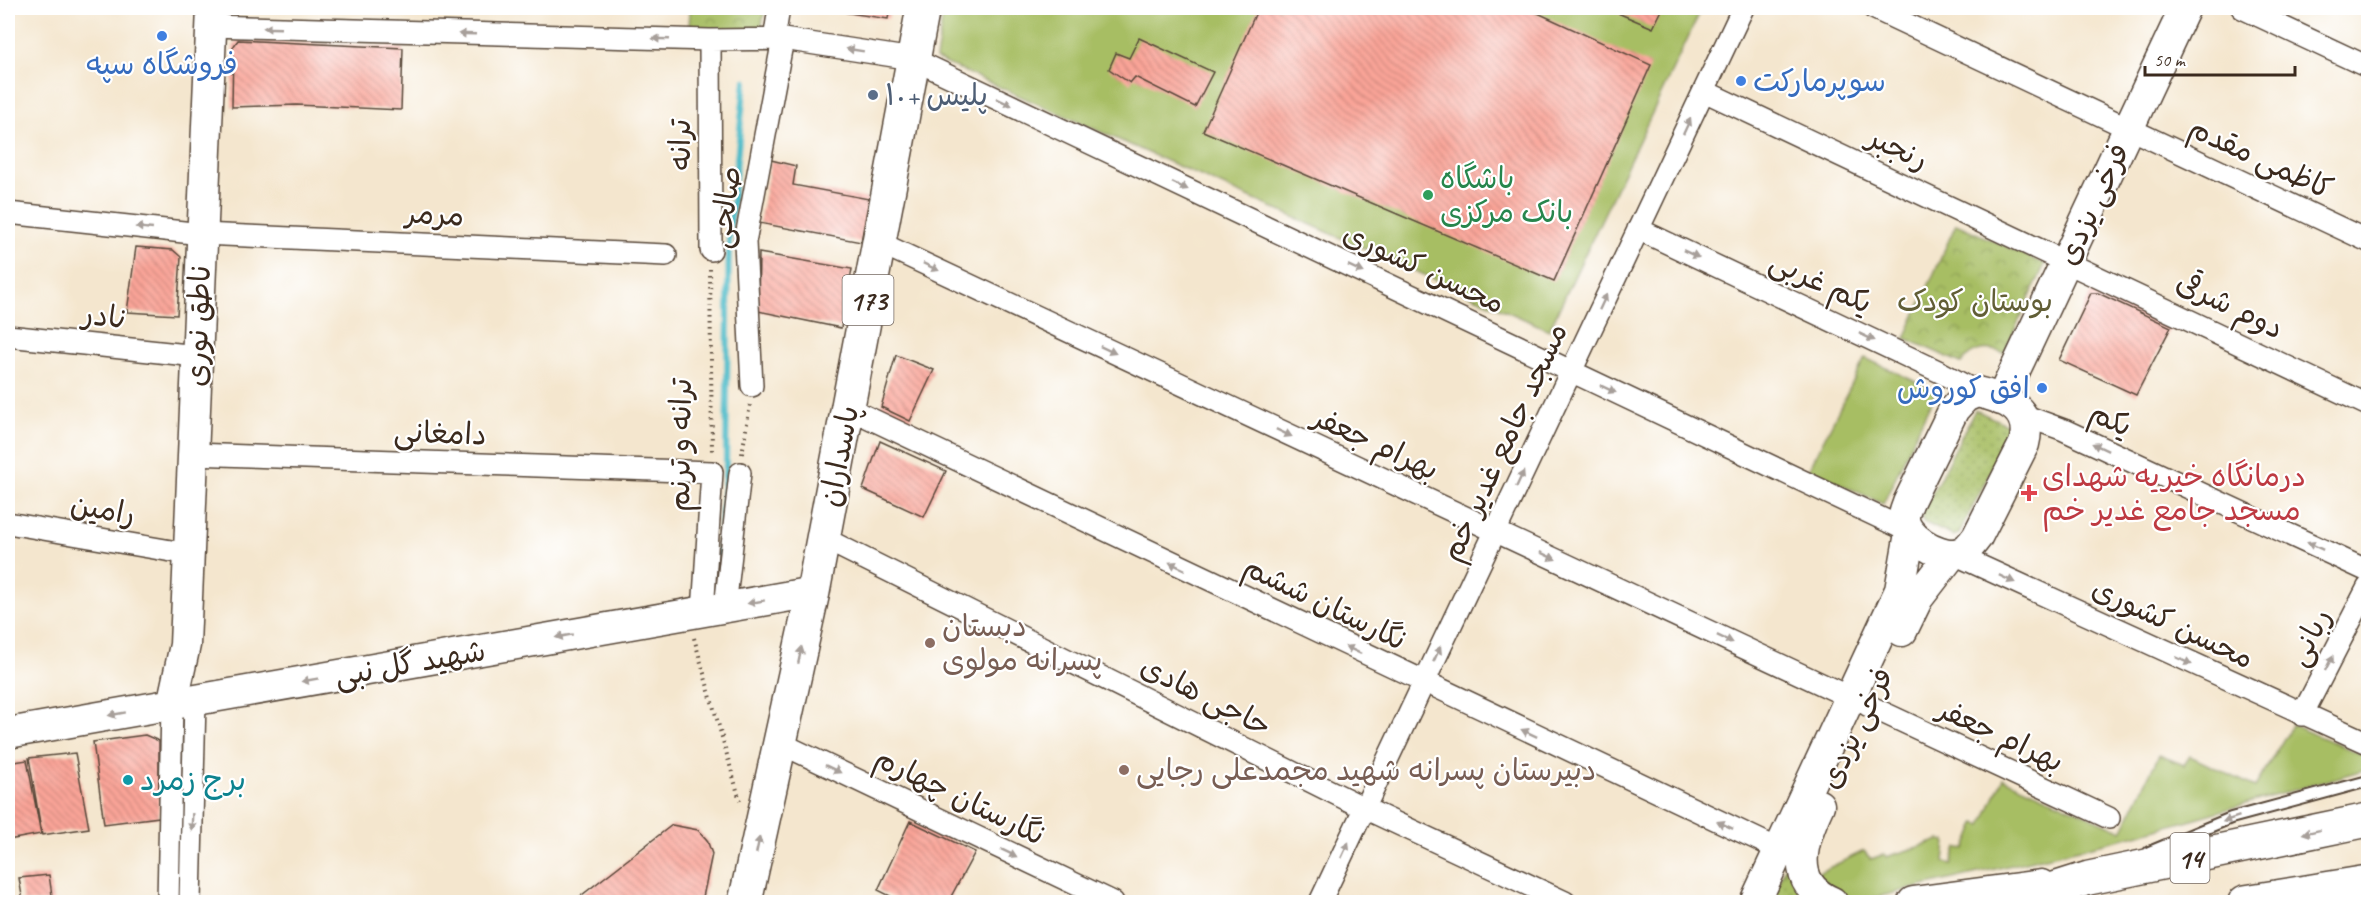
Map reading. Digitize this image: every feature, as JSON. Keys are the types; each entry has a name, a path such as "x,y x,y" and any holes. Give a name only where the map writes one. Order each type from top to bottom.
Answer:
{"main road":[{"name":"پاسداران","path":"748,902 813,592 923,8"},
{"name":"فرخی یزدی","path":"2000,402 2185,8"},
{"name":"ناطق نوری","path":"184,703 211,17"},
{"name":"فرخی یزدی","path":"1755,903 1778,849 1858,701 1918,598 1953,554 1967,550 1977,537 2024,444 2028,428 2000,402 1965,397 1954,409 1908,502 1904,519 1909,532 1900,590 1858,701 1804,840 1802,864 1809,885 1816,894 1832,903"},
{"path":"1909,532 1938,550 1953,554"},
{"name":"شهید گل نبی","path":"8,734 813,592"},
{"name":"14","path":"2013,903 2089,878 2368,820"},
{"path":"1913,903 2089,878"},
{"name":"14","path":"2245,903 2368,882"}],"street":[{"name":"صالحی","path":"753,386 746,242 778,39 779,8"},
{"name":"مسجد جامع غدیر خم","path":"1320,903 1743,8"},
{"name":"کاظمی مقدم","path":"1873,8 2368,241"},
{"path":"2242,8 2368,67"},
{"name":"محسن کشوری","path":"211,17 710,40 778,39 913,59 1909,532"},
{"name":"ترانه","path":"710,40 711,250"},
{"name":"رنجبر","path":"1704,91 2066,260"},
{"name":"مرمر","path":"8,213 202,234 666,255"},
{"name":"یکم غربی","path":"1638,229 2000,402"},
{"name":"بهرام جعفر","path":"878,242 2109,818"},
{"name":"دوم شرقی","path":"2066,260 2368,405"},
{"name":"نادر","path":"8,336 197,356"},
{"name":"یکم","path":"2000,402 2368,571"},
{"name":"نگارستان ششم","path":"848,408 1423,684 1778,849"},
{"name":"دامغانی","path":"193,454 712,472"},
{"name":"ترانه و ترنم","path":"705,611 712,472"},
{"path":"705,611 740,473"},
{"name":"رامین","path":"8,523 189,554"},
{"name":"حاجی هادی","path":"823,538 1364,808 1565,903"},
{"name":"محسن کشوری","path":"1953,554 2302,715 2368,743"},
{"name":"ربانی","path":"2302,715 2368,586"},
{"path":"168,903 184,703"},
{"path":"184,703 190,903"},
{"name":"نگارستان چهارم","path":"780,744 1113,903"}],"lane":[{"path":"2089,878 2231,818 2368,781"}],"path":[{"name":"ترانه و ترنم","path":"710,279 712,472"},
{"path":"740,473 753,386"},
{"path":"705,611 742,810"}],"green space":[{"path":"690,8 765,8 761,30 689,30"},
{"name":"باشگاه بانک مرکزی","path":"944,8 1702,8 1549,330 936,59"},
{"name":"بوستان کودک","path":"1956,224 2045,264 2004,353 1981,350 1971,354 1961,363 1905,338"},
{"path":"1865,358 1936,391 1883,504 1809,469"},
{"path":"1975,410 2008,425 2011,431 1959,534 1953,536 1923,522 1921,515"},
{"path":"2292,725 2368,757 2368,769 2126,838 1856,902 1841,897 1816,874 1864,851 1871,859 1885,854 1886,857 1940,840 1946,841 1944,862 1952,864 1957,847 1965,850 1976,823 1982,825 2003,778 2122,831 2159,755 2184,765 2190,756 2255,787"},
{"path":"1791,853 1810,902 1770,902"}],"building":[{"path":"817,8 890,8 888,19"},
{"path":"1258,8 1527,8 1651,65 1554,281 1203,131"},
{"path":"1606,8 1663,8 1653,28"},
{"path":"1139,38 1213,72 1195,107 1135,77 1130,83 1109,69 1116,53 1129,58"},
{"path":"238,40 403,48 401,110 297,105 232,107 233,47"},
{"path":"771,160 796,166 793,185 869,199 861,242 759,223"},
{"path":"136,247 173,250 181,257 177,315 127,312"},
{"path":"759,253 852,269 841,328 758,311"},
{"path":"2091,293 2098,293 2171,327 2136,395 2059,360"},
{"path":"896,355 934,370 910,421 881,407"},
{"path":"880,441 946,471 924,517 863,489"},
{"name":"برج زمرد","path":"145,735 159,741 159,817 104,824 93,742"},
{"path":"75,753 89,828 42,835 29,758"},
{"path":"27,760 41,834 8,840 8,763"},
{"path":"910,821 975,852 948,902 902,902 878,890"},
{"path":"672,825 698,830 707,840 712,854 702,902 573,902"},
{"path":"49,875 53,902 23,902 19,878"}],"waterway":[{"path":"716,592 726,464 729,237 745,81"}],"place":[{"name":"فروشگاه سپه","path":"162,36"},
{"name":"سوپرمارکت","path":"1741,81"},
{"name":"پلیس +۱۰","path":"873,95"},
{"name":"باشگاه بانک مرکزی","path":"1428,195"},
{"name":"افق کوروش","path":"2042,388"},
{"name":"درمانگاه خیریه شهدای مسجد جامع غدیر خم","path":"2029,493"},
{"name":"دبستان پسرانه مولوی","path":"930,643"},
{"name":"دبیرستان پسرانه شهید مجمدعلی رجایی","path":"1124,770"},
{"name":"برج زمرد","path":"128,780"}]}
